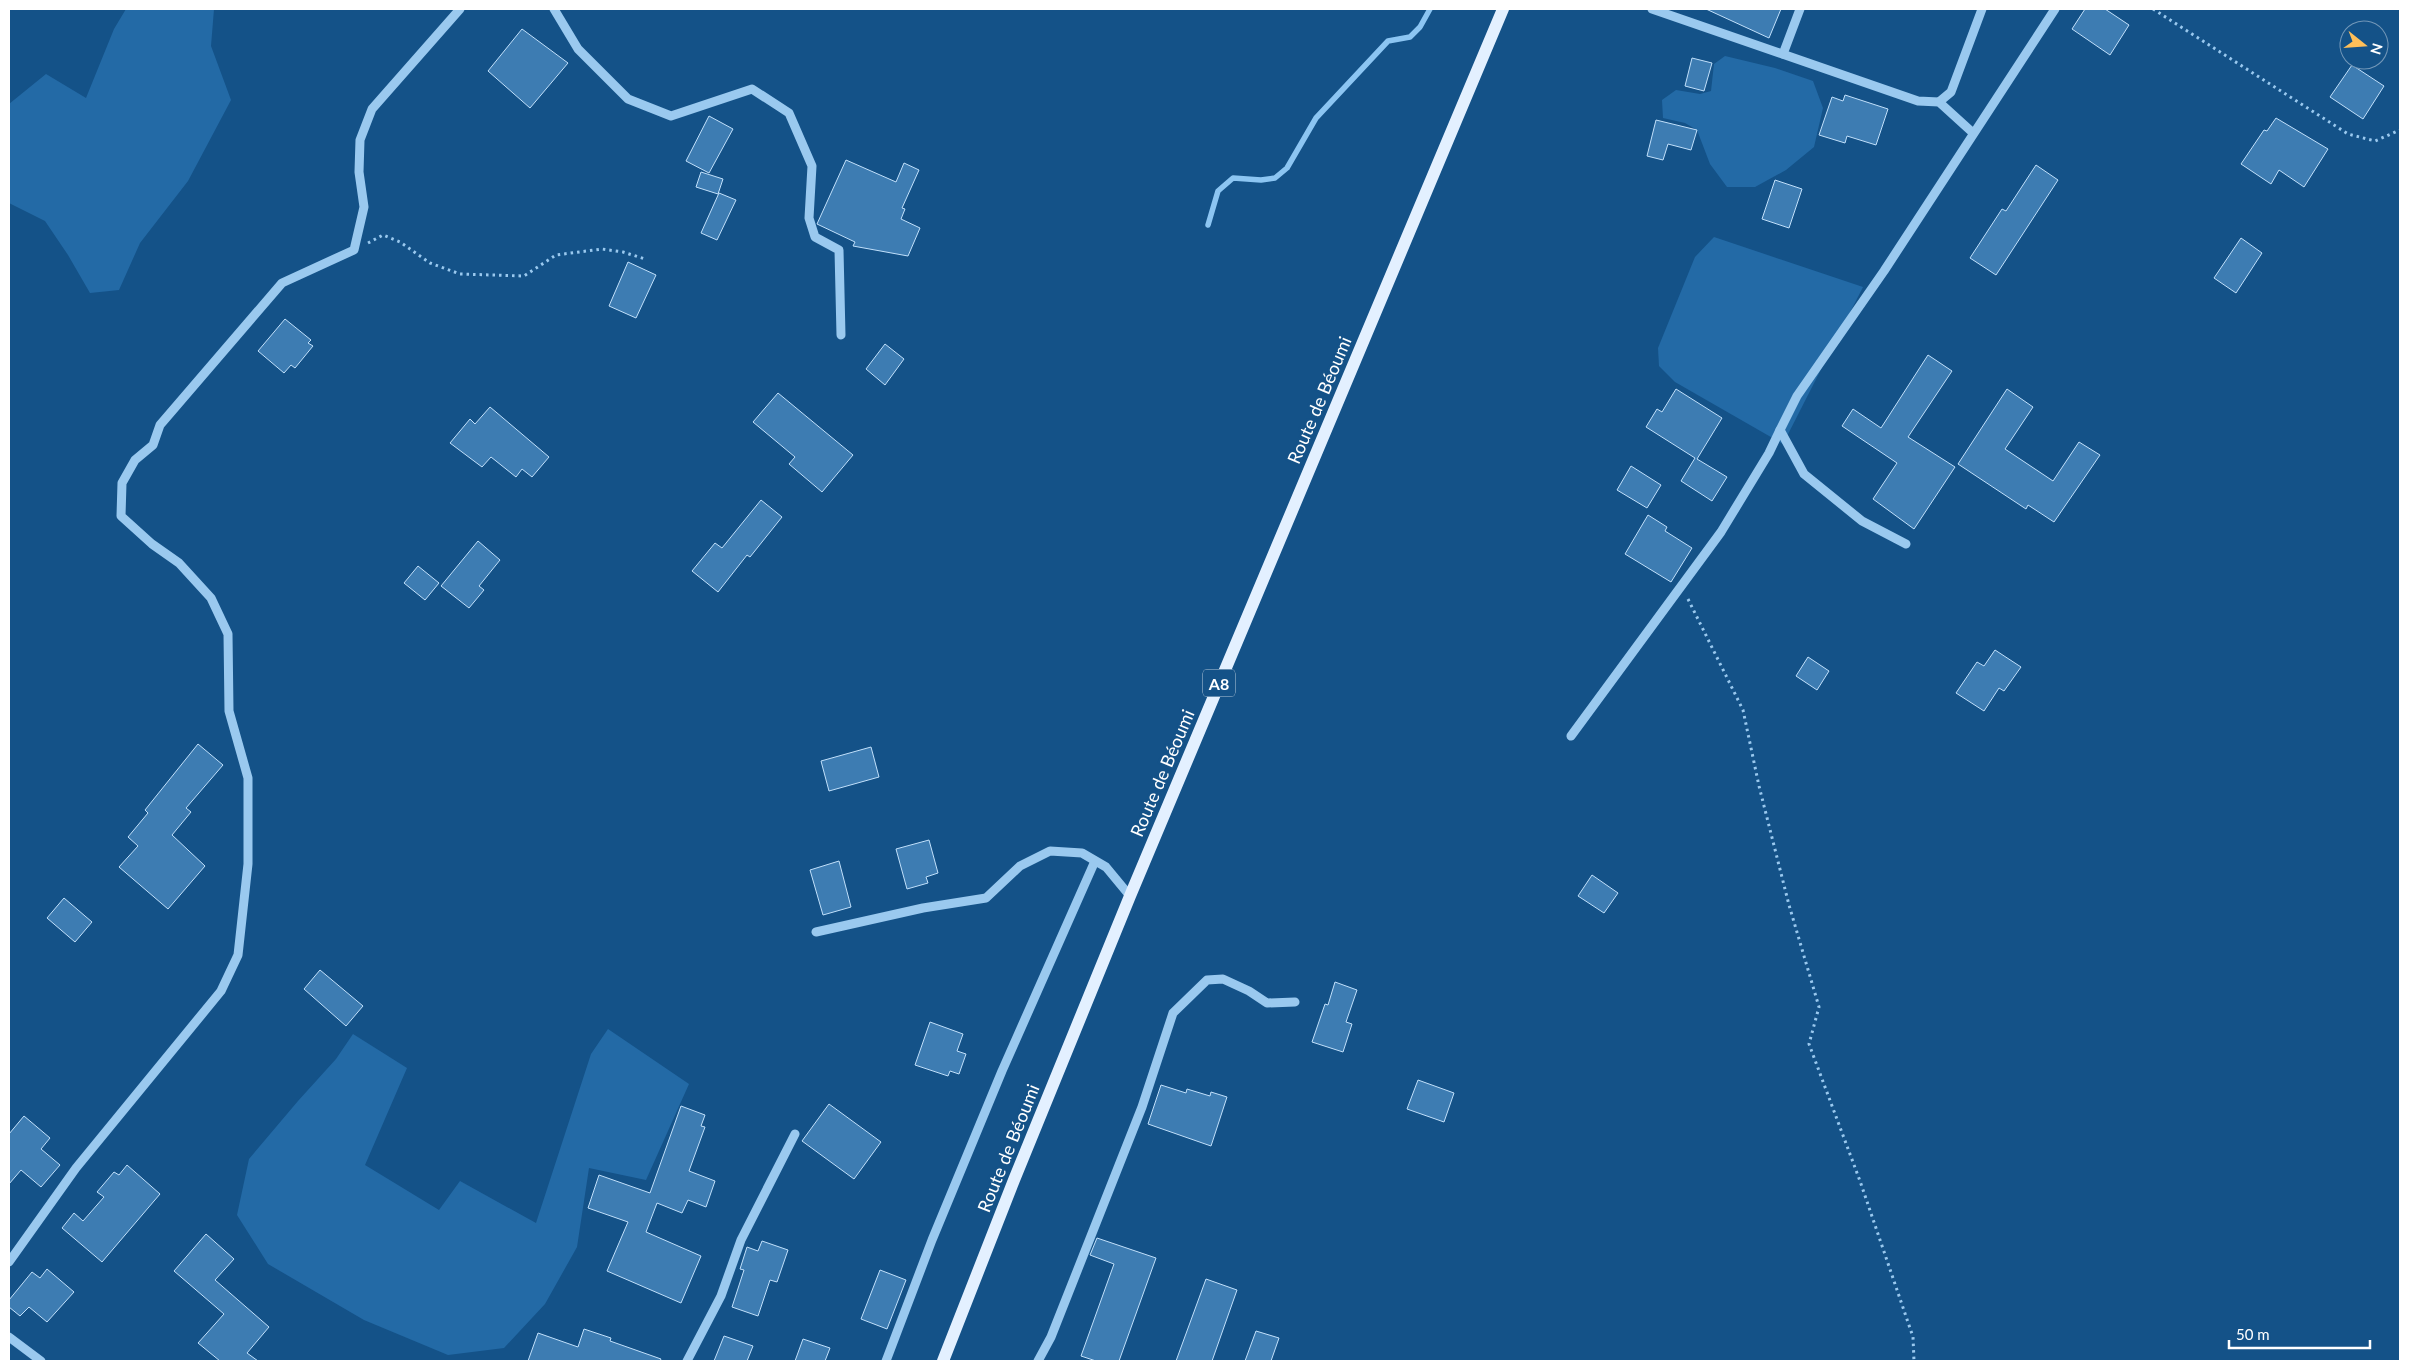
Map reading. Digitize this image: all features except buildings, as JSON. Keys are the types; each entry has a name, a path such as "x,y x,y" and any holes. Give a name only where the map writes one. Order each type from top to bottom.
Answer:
{"main road":[{"name":"Route de Béoumi","path":"943,1361 1014,1180 1130,896 1503,9"}],"street":[{"path":"9,1262 76,1168 221,990 238,955 248,864 248,778 229,711 228,634 211,598 179,563 152,544 121,516 122,483 135,460 153,445 160,425 282,283 354,250 364,207 359,172 360,140 372,109 460,9"},
{"path":"554,9 578,49 628,99 671,116 752,89 789,113 812,166 809,218 815,236 839,250 841,335"},
{"path":"1652,9 1918,101 1939,102 1972,132"},
{"path":"1783,54 1800,9"},
{"path":"1939,102 1951,92 1982,9"},
{"path":"1571,736 1721,532 1769,453 1797,396 1884,271 1972,132 2054,9"},
{"path":"1780,430 1804,474 1862,521 1906,544"},
{"path":"816,932 922,908 986,898 1020,866 1050,851 1082,853 1106,867 1130,896"},
{"path":"886,1361 932,1240 969,1151 1059,939 1083,891 1095,861"},
{"path":"1038,1361 1051,1337 1138,1116 1173,1013 1206,980 1223,979 1249,991 1268,1003 1295,1002"},
{"path":"687,1361 721,1296 741,1240 795,1134"},
{"path":"9,1337 41,1361"}],"path":[{"path":"2153,9 2348,134 2375,141 2400,130"},
{"path":"354,250 383,235 400,242 430,263 460,274 524,276 556,255 602,249 623,252 645,259"},
{"path":"1682,587 1743,710 1759,786 1819,1007 1809,1044 1860,1181 1912,1337 1914,1361"}],"shaded area":[{"path":"126,9 214,9 211,46 231,100 188,181 140,243 119,290 90,293 45,221 9,203 9,104 46,74 86,98 114,29"},
{"path":"1725,56 1775,68 1813,81 1823,108 1814,147 1786,170 1755,187 1727,187 1710,164 1697,130 1685,123 1663,118 1662,100 1676,90 1700,94 1711,91 1714,64"},
{"path":"1714,237 1863,287 1783,444 1675,382 1659,366 1658,348 1695,257"},
{"path":"608,1029 689,1084 646,1180 589,1168 577,1247 545,1304 504,1348 448,1355 364,1320 268,1264 237,1215 249,1159 336,1059 353,1034 407,1068 365,1165 439,1210 460,1181 536,1223 591,1054"}],"waterway":[{"path":"1208,225 1218,191 1233,178 1261,180 1275,178 1287,168 1316,118 1388,41 1410,37 1420,27 1430,9"}]}
